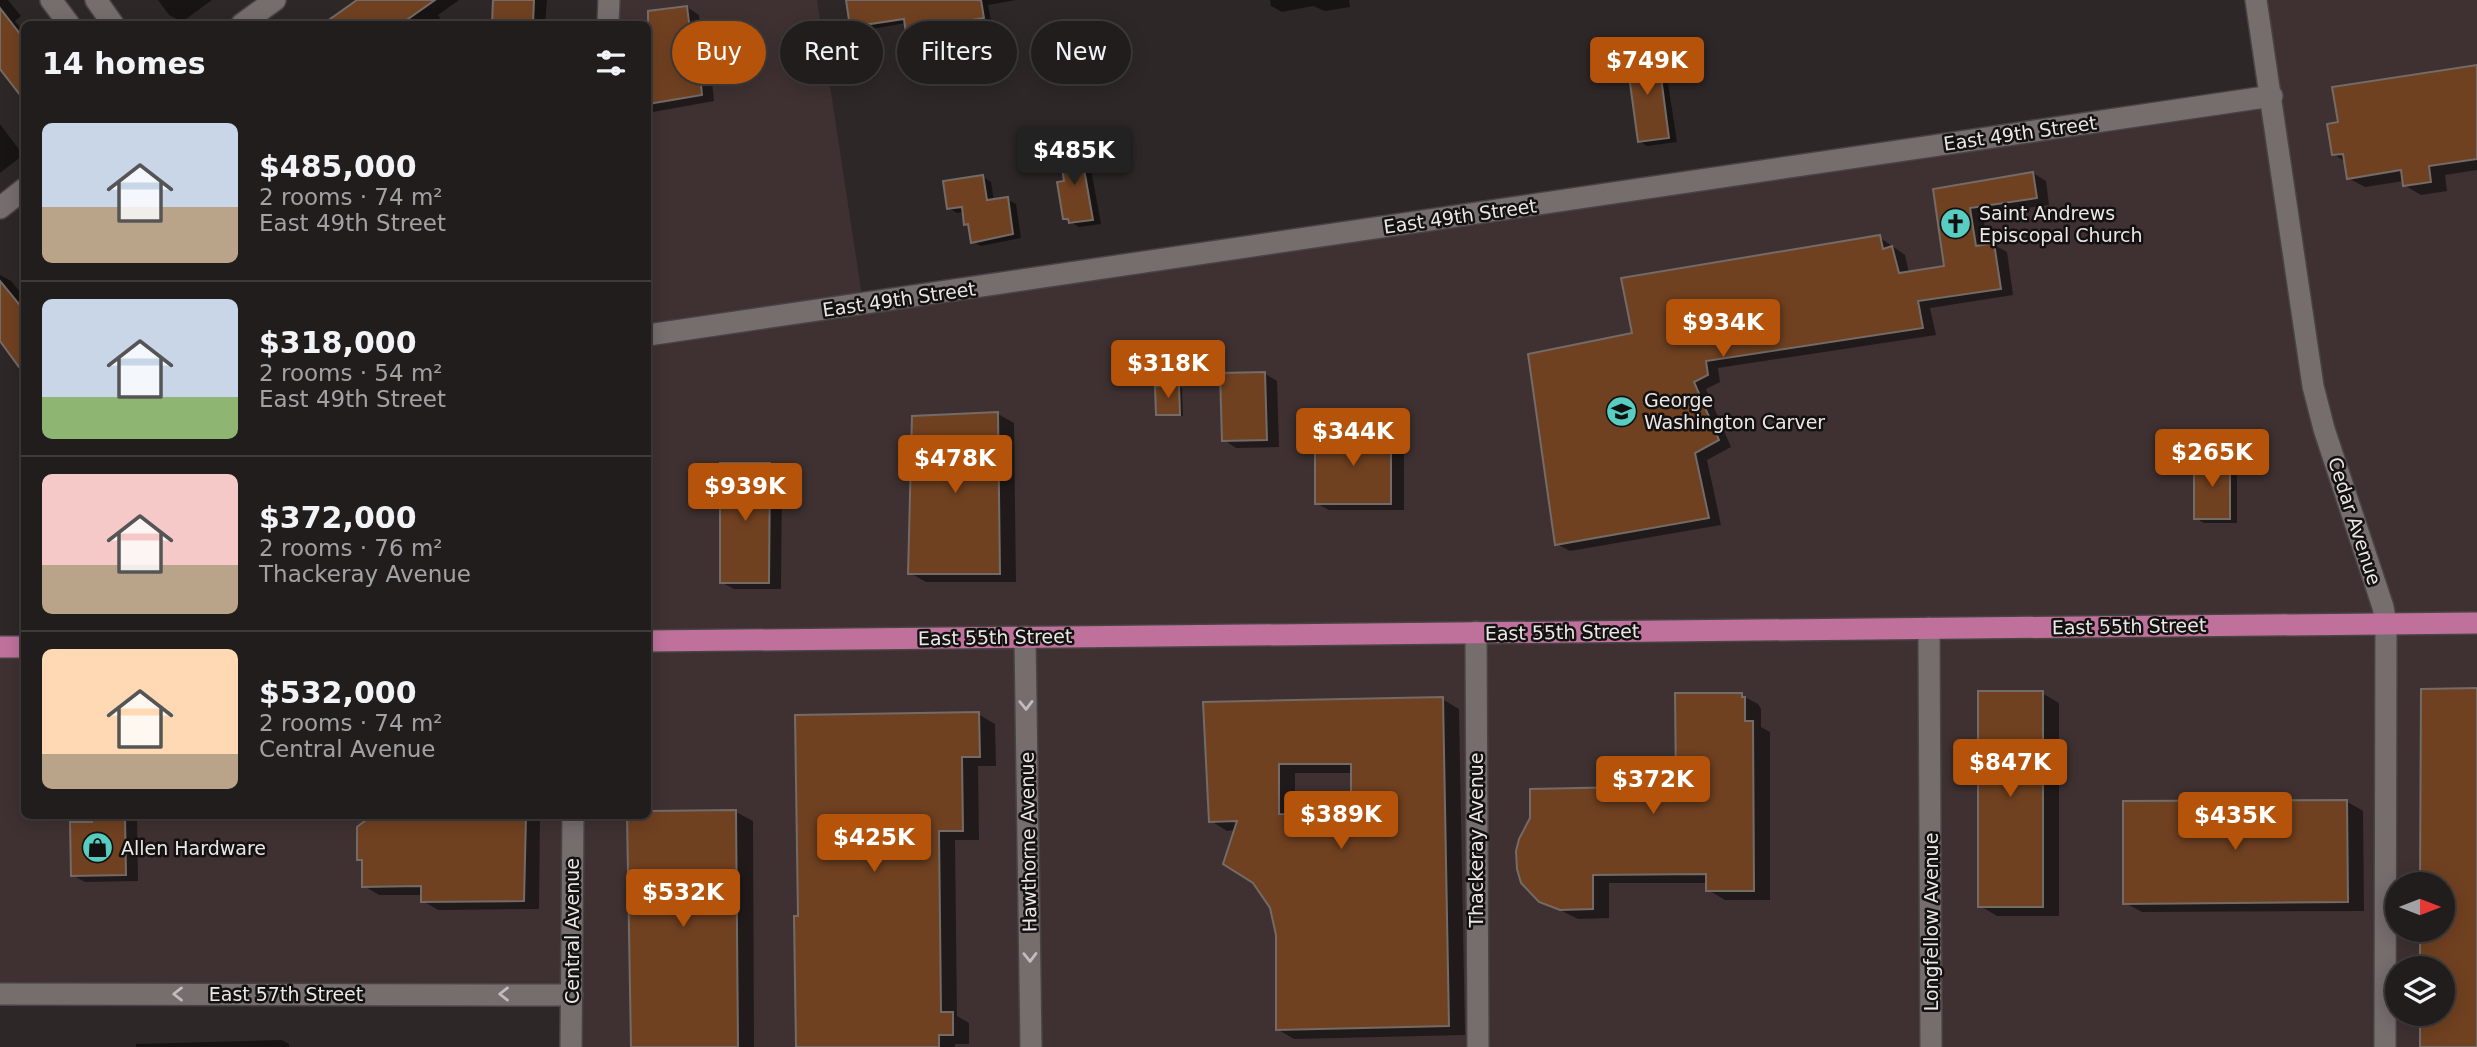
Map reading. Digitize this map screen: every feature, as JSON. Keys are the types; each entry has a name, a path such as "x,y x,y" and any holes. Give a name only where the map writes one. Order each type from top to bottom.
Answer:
{"main road":[{"name":"East 55th Street","path":"651,641 2477,623"},
{"path":"0,647 21,647"}],"street":[{"path":"51,0 67,21"},
{"path":"96,0 111,21"},
{"path":"246,21 275,0"},
{"path":"608,21 609,0"},
{"name":"Cedar Avenue","path":"2256,0 2314,386 2324,429 2386,624 2385,1047"},
{"name":"East 49th Street","path":"651,335 2272,96"},
{"path":"0,208 21,192"},
{"name":"Longfellow Avenue","path":"1929,628 1931,1047"},
{"name":"Thackeray Avenue","path":"1476,632 1478,1047"},
{"name":"Hawthorne Avenue","path":"1025,637 1031,1047"},
{"name":"Central Avenue","path":"571,1047 573,819"},
{"name":"East 57th Street","path":"0,994 572,995"}],"shaded area":[{"path":"609,0 817,0 820,21 780,21 780,84 830,84 863,303 2271,97 2256,0 2477,0 2477,1047 571,1047 572,995 0,994 0,647 21,647 21,819 651,819 651,21 608,21"}],"building":[{"path":"357,0 435,0 405,21 327,21"},
{"path":"493,0 534,0 533,21 492,21"},
{"path":"846,0 981,0 984,18 965,21 849,21"},
{"path":"687,6 689,21 672,21 672,84 701,84 702,95 651,104 651,21 648,21 648,11"},
{"path":"0,8 21,35 21,96 0,69"},
{"path":"1651,48 1656,78 1661,77 1669,138 1638,142 1627,51"},
{"path":"2477,65 2477,159 2429,166 2431,182 2403,186 2401,170 2347,179 2343,154 2332,155 2327,124 2338,122 2332,87"},
{"path":"1080,146 1093,220 1069,223 1068,219 1063,219 1057,182 1064,181 1059,149"},
{"name":"George Washington Carver","path":"2033,172 2037,198 1970,208 1976,246 1994,243 2001,289 1918,301 1923,328 1706,361 1708,375 1694,382 1719,440 1695,453 1709,518 1555,545 1528,354 1632,333 1621,278 1880,235 1883,249 1892,246 1899,273 1944,266 1933,189"},
{"path":"983,175 987,200 1008,197 1013,234 971,243 968,224 964,225 962,207 947,209 943,181"},
{"path":"0,281 21,306 21,370 0,341"},
{"path":"1265,372 1267,440 1222,441 1220,373"},
{"path":"1179,385 1180,415 1156,415 1155,386"},
{"path":"998,412 1000,574 908,574 912,416"},
{"path":"1315,433 1391,433 1391,504 1315,504"},
{"path":"2194,459 2230,459 2230,519 2194,519"},
{"path":"720,463 770,463 769,583 720,583"},
{"path":"2477,688 2477,1047 2420,1047 2420,1026 2455,1026 2455,956 2420,956 2420,942 2455,942 2455,872 2420,872 2421,689"},
{"path":"1978,691 2043,691 2043,907 1978,907"},
{"path":"1675,693 1742,693 1742,697 1745,697 1745,721 1753,721 1754,891 1706,891 1706,874 1593,875 1593,909 1560,910 1539,902 1521,883 1517,869 1516,851 1519,839 1530,818 1530,789 1676,786"},
{"path":"1443,697 1449,1026 1276,1030 1276,935 1270,908 1253,883 1223,864 1237,821 1209,822 1203,702","holes":["1279,764 1351,764 1351,815 1279,814"]},
{"path":"979,712 980,757 962,757 963,831 939,831 941,1012 953,1012 953,1035 939,1035 939,1047 796,1047 794,916 798,916 795,715"},
{"path":"2347,800 2348,902 2123,904 2123,801"},
{"path":"736,810 738,1047 631,1047 627,819 651,819 651,811"},
{"name":"Allen Hardware","path":"92,819 125,819 126,875 71,876 70,822 92,822"},
{"path":"367,819 526,819 524,901 421,902 421,886 362,887 362,860 357,860 357,827"}],"place":[{"name":"Saint Andrews Episcopal Church","path":"1956,224"},
{"name":"George Washington Carver","path":"1621,411"},
{"name":"Allen Hardware","path":"98,848"}]}
